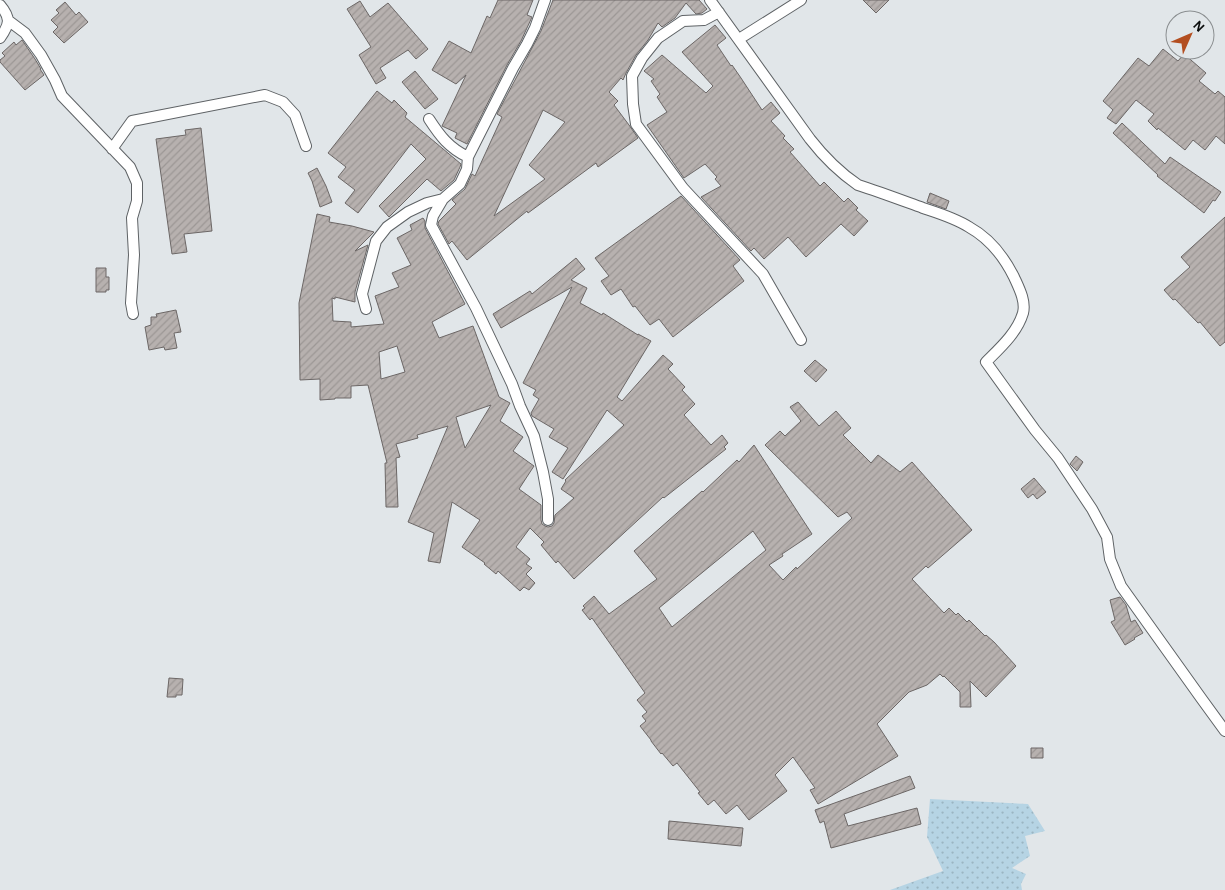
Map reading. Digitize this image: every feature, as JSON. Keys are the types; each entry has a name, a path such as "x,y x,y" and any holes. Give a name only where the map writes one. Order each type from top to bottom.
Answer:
{"street":[{"path":"545,0 535,28 468,157 467,169 460,184 443,199 433,216 431,225 476,308 534,436 548,499 548,520"},
{"path":"710,0 810,139 828,160 858,185 969,226 998,251 1010,268 1021,291 1024,303 1023,312 1017,327 986,362 1035,430 1058,458 1092,509 1107,537 1110,558 1121,586 1225,731"},
{"path":"739,39 801,0"},
{"path":"0,5 7,13 9,22 0,38"},
{"path":"719,12 704,20 683,21 658,38 642,58 632,76 636,124 683,188 763,274 801,340"},
{"path":"9,22 25,33 41,55 62,96 130,167 137,183 137,201 132,218 134,256 133,314"},
{"path":"112,149 132,121 265,95 283,102 295,115 306,146"},
{"path":"429,119 439,134 455,151 468,157"},
{"path":"366,309 362,294 376,241 387,227 408,212 427,203 443,199"}],"shaded area":[{"path":"930,799 1028,804 1045,831 1025,836 1030,856 1012,868 1026,874 1021,884 1022,890 890,890 943,871 927,837"}],"building":[{"path":"498,0 533,0 527,15 532,17 467,144 455,138 457,133 442,126 466,75 456,84 432,70 449,41 471,53 487,16 490,18"},
{"path":"553,0 699,0 707,9 702,13 696,14 686,3 675,18 662,27 658,23 636,55 623,80 621,78 609,92 618,101 614,105 638,138 598,167 596,163 528,213 527,211 467,260 452,241 449,244 438,224 456,204 452,200 465,189 472,174 475,176 502,117 497,114 541,31","holes":["543,110 565,122 529,165 545,179 494,216"]},
{"path":"863,0 889,0 876,13"},
{"path":"360,1 370,17 388,3 428,49 416,59 408,50 380,68 386,78 376,84 359,55 371,47 347,9"},
{"path":"65,2 76,15 79,12 88,22 64,43 53,32 58,27 51,20 59,13 56,10"},
{"path":"715,25 726,38 717,45 762,110 771,102 780,113 771,121 785,136 783,138 794,149 790,152 820,186 824,182 844,202 848,198 858,208 856,210 868,221 854,236 841,224 806,257 788,237 764,259 754,248 751,251 701,197 721,186 715,179 717,177 705,164 684,178 647,125 667,112 657,97 660,94 651,81 654,79 644,71 662,55 706,93 713,86 682,52"},
{"path":"22,40 44,75 25,90 0,62 5,56 2,53 14,42 16,45"},
{"path":"1163,49 1165,51 1165,60 1191,60 1206,73 1199,81 1215,94 1218,91 1225,97 1225,144 1216,136 1205,150 1193,140 1185,150 1158,128 1157,130 1148,121 1154,114 1136,100 1116,124 1107,118 1113,110 1103,101 1138,58 1149,66"},
{"path":"415,71 438,99 425,109 402,82"},
{"path":"377,91 392,103 394,100 407,113 405,117 461,164 454,180 441,191 427,179 389,217 379,206 426,159 411,144 358,213 345,203 355,190 338,177 346,167 328,153"},
{"path":"1122,123 1165,164 1170,157 1221,192 1204,213 1157,176 1113,133"},
{"path":"201,128 212,231 184,234 187,252 172,254 156,139 186,135 185,130"},
{"path":"317,168 332,202 320,207 308,173"},
{"path":"930,193 949,201 946,209 927,202"},
{"path":"681,196 740,260 733,266 744,281 673,337 659,319 650,325 635,306 633,307 621,289 611,295 601,281 609,276 595,258"},
{"path":"317,214 330,217 329,222 374,232 355,251 368,245 355,292 355,302 332,298 333,321 351,322 351,327 384,324 375,296 399,287 392,273 411,265 397,238 412,230 410,225 423,218 425,228 465,304 432,322 439,338 473,326 499,397 510,403 500,421 523,437 513,451 534,466 519,489 541,505 542,524 548,527 554,523 555,515 574,498 561,489 565,480 624,425 607,410 563,479 552,472 568,448 549,437 554,429 532,416 531,413 539,399 533,395 536,390 523,383 572,287 501,328 493,314 530,291 532,294 576,258 585,269 571,280 587,288 580,303 602,315 603,313 651,341 617,397 622,401 663,355 673,364 668,369 685,387 682,390 695,404 684,415 711,445 722,435 728,443 724,447 726,449 663,497 574,579 558,561 556,563 541,545 544,542 530,528 516,547 530,559 526,564 532,568 526,574 535,583 529,590 524,587 520,591 498,571 496,574 485,563 462,547 480,520 452,502 440,563 428,561 434,533 408,522 448,426 417,435 418,438 396,444 400,457 396,458 398,507 386,507 385,463 387,463 368,385 351,386 351,398 320,400 320,379 300,380 299,303","holes":["397,346 405,372 381,379 379,352","491,405 465,448 456,417"]},
{"path":"1225,217 1225,342 1220,346 1200,322 1198,323 1164,290 1190,267 1181,257"},
{"path":"96,268 106,268 106,277 109,277 109,290 106,290 106,292 96,292"},
{"path":"176,310 181,332 174,333 177,348 165,350 164,347 149,350 145,327 151,325 151,317 157,317 156,314"},
{"path":"815,360 827,370 816,382 804,371"},
{"path":"798,402 819,426 836,411 851,428 843,435 871,463 878,455 900,472 912,462 972,530 928,568 926,566 912,579 944,613 949,608 956,615 958,613 967,622 969,620 994,642 1016,666 986,697 970,681 971,707 960,707 960,692 940,674 927,685 909,692 877,724 898,756 818,804 810,790 815,788 793,757 775,775 787,791 749,820 737,805 726,814 714,800 708,805 677,763 673,766 661,754 640,726 646,721 642,716 647,712 637,700 645,693 592,618 590,620 582,610 585,608 583,606 594,596 609,614 657,579 634,551 737,460 739,462 754,445 812,534 769,565 783,580 852,518 847,512 838,517 765,445 780,431 785,436 801,421 790,407","holes":["753,531 766,550 672,627 659,608"]},
{"path":"1076,456 1083,462 1077,471 1070,464"},
{"path":"1034,478 1046,492 1037,499 1033,494 1028,498 1021,489"},
{"path":"1120,597 1126,605 1131,622 1135,620 1143,633 1125,645 1111,622 1115,620 1110,600"},
{"path":"169,678 183,679 182,695 167,697"},
{"path":"1031,748 1043,748 1043,758 1031,758"},
{"path":"910,776 915,788 844,814 848,826 917,808 921,824 831,848 824,821 820,823 815,810"},
{"path":"669,821 743,828 741,846 668,839"}]}
